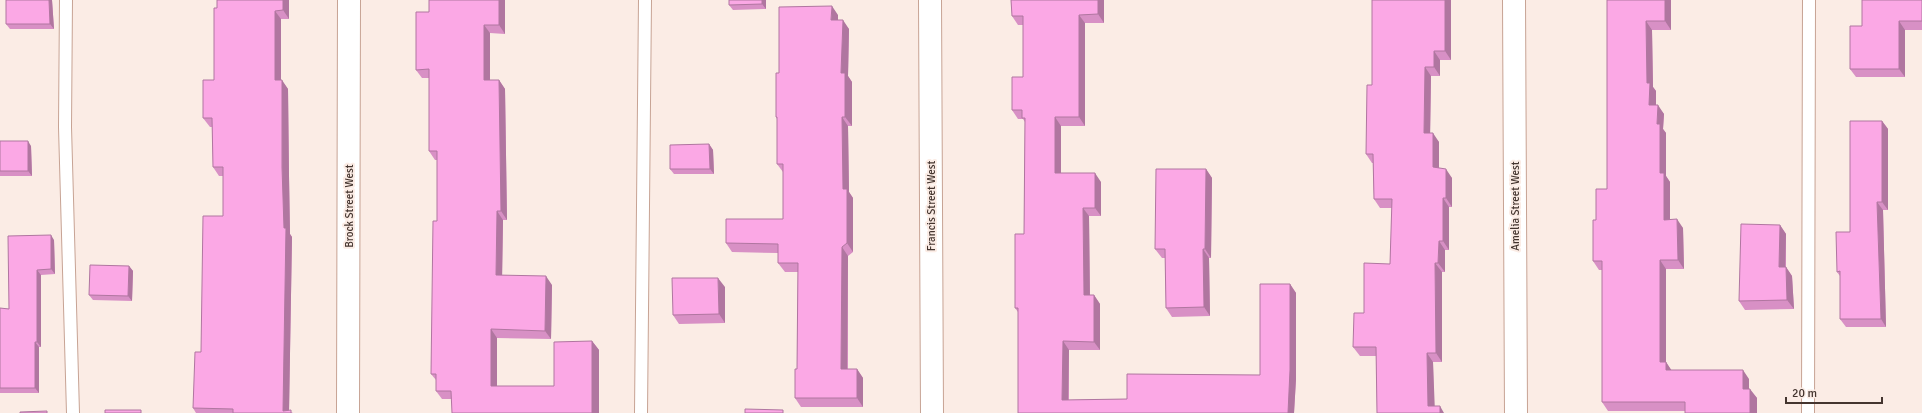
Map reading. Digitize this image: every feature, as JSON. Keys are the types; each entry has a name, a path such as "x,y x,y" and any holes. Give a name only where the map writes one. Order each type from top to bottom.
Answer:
{"street":[{"name":"Brock Street West","path":"348,413 349,0"},
{"name":"Francis Street West","path":"930,0 932,413"},
{"name":"Amelia Street West","path":"1514,0 1516,413"}],"lane":[{"path":"66,0 65,127 73,413"},
{"path":"641,413 645,0"},
{"path":"1808,413 1809,0"}],"building":[{"path":"6,0 49,0 50,24 6,24"},
{"path":"217,0 283,0 283,10 275,11 275,80 282,80 282,167 284,228 286,228 283,411 291,410 291,413 233,413 233,409 193,408 195,352 201,352 203,216 223,216 223,167 213,167 212,118 203,118 203,80 214,80 214,8 217,8"},
{"path":"429,0 499,0 499,25 484,25 484,80 499,80 501,211 497,211 496,275 546,276 545,331 491,329 491,386 554,386 554,342 592,341 592,413 452,413 451,391 436,391 436,374 431,374 433,221 437,221 437,151 429,151 429,69 416,70 416,12 429,12"},
{"path":"729,0 762,0 762,4 729,5"},
{"path":"1011,0 1098,0 1098,14 1079,15 1079,117 1055,117 1055,173 1095,173 1095,208 1083,208 1084,295 1094,295 1094,342 1063,341 1062,400 1127,399 1127,374 1260,375 1260,284 1290,284 1290,370 1288,413 1018,413 1018,308 1015,308 1015,234 1024,234 1025,118 1022,118 1022,110 1012,110 1012,77 1023,77 1023,16 1012,16"},
{"path":"1372,0 1445,0 1445,51 1434,51 1434,67 1425,67 1424,133 1433,133 1433,167 1446,169 1446,198 1443,198 1443,241 1439,241 1438,263 1435,263 1436,353 1427,353 1428,406 1440,406 1440,413 1377,413 1376,347 1353,347 1354,313 1364,313 1364,263 1390,264 1392,199 1374,199 1373,154 1366,154 1367,85 1372,85"},
{"path":"1607,0 1665,0 1665,21 1646,21 1647,83 1650,83 1649,105 1658,105 1657,124 1660,124 1660,173 1664,173 1664,220 1677,219 1678,260 1660,260 1660,362 1666,362 1666,370 1743,370 1743,389 1750,389 1750,413 1685,413 1685,402 1602,402 1602,261 1593,261 1593,220 1596,220 1596,189 1607,189"},
{"path":"1862,0 1922,0 1922,21 1899,21 1899,69 1850,69 1850,26 1862,26"},
{"path":"832,6 831,20 843,20 841,73 845,73 845,117 842,117 843,189 847,189 847,243 842,247 841,369 857,369 857,398 795,398 795,369 797,369 798,263 778,263 778,244 726,243 726,219 783,219 783,164 777,164 776,117 776,73 779,73 779,7"},
{"path":"1850,121 1882,121 1882,202 1877,202 1881,319 1840,319 1840,271 1837,272 1836,232 1850,232"},
{"path":"0,141 28,141 28,171 0,171"},
{"path":"709,144 710,169 670,169 670,145"},
{"path":"1156,169 1206,169 1205,249 1203,249 1204,307 1166,308 1165,249 1155,249"},
{"path":"1741,224 1780,225 1779,267 1786,267 1787,300 1739,301"},
{"path":"51,235 51,269 37,270 37,342 35,342 35,388 0,388 0,308 9,309 8,236"},
{"path":"90,265 129,266 128,296 89,295"},
{"path":"672,278 718,278 719,314 673,315"},
{"path":"745,409 783,410 783,413 745,413"},
{"path":"105,410 141,410 141,413 105,413"},
{"path":"47,411 47,413 20,413 20,412"}]}
